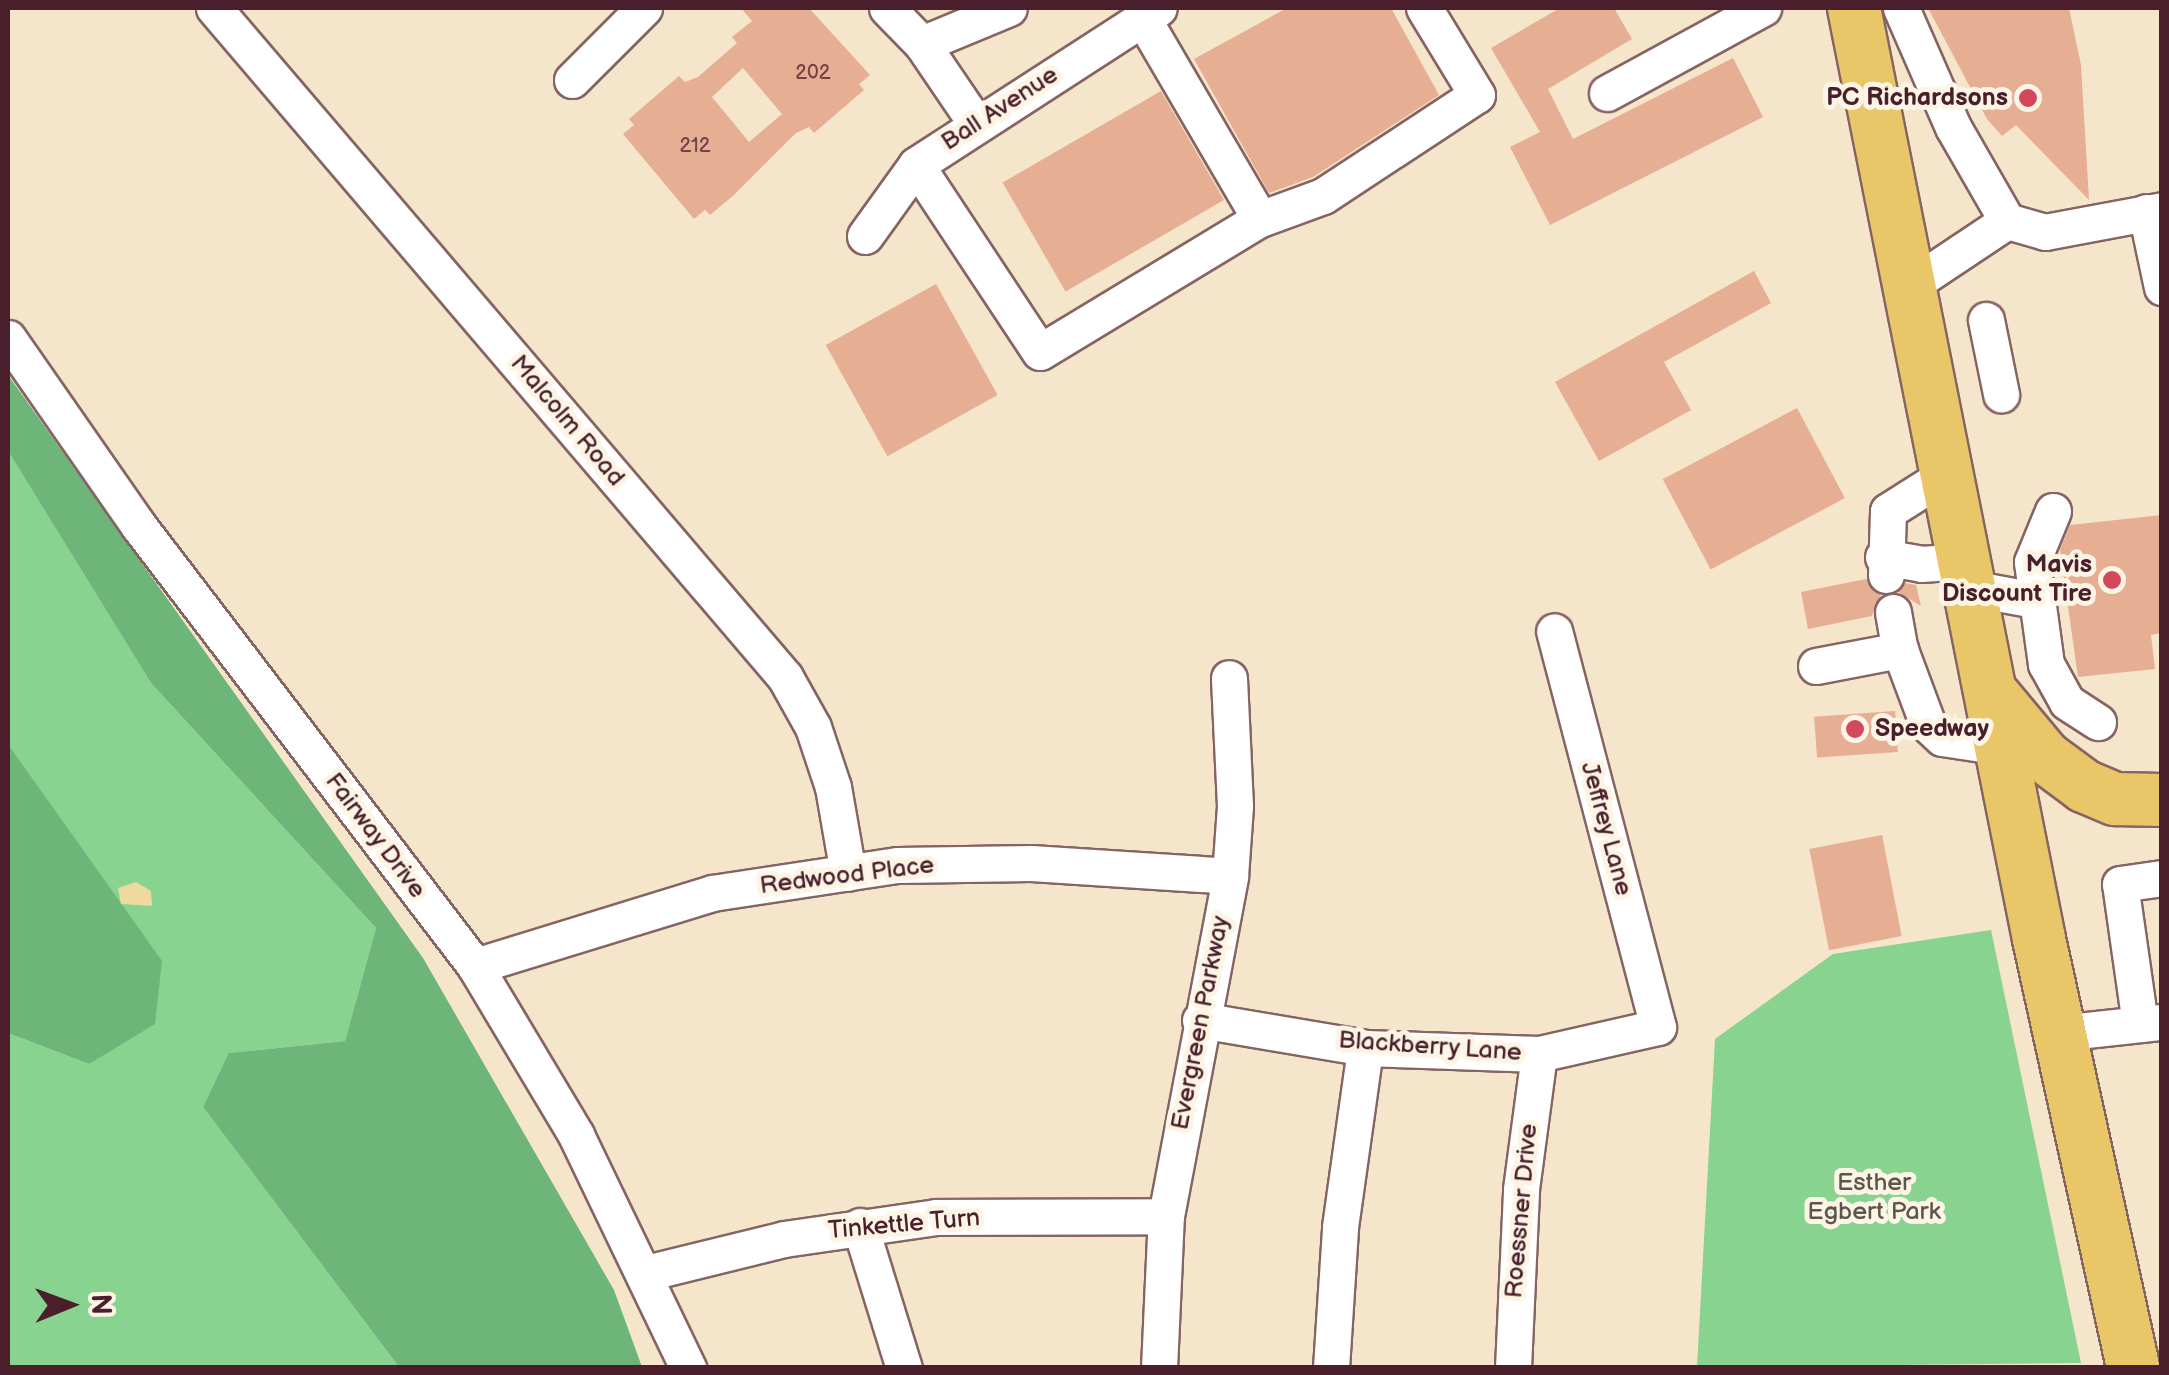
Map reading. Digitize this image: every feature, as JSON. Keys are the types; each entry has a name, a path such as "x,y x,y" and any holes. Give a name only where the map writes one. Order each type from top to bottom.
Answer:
{"highway":[{"path":"1854,8 2001,747 2132,1368"},
{"path":"1990,691 2071,778 2115,799 2162,800"}],"street":[{"name":"Malcolm Road","path":"214,8 785,677 813,726 833,787 848,873"},
{"path":"572,80 644,8"},
{"path":"887,8 922,44 975,122"},
{"path":"922,44 1008,8"},
{"path":"916,165 1040,352 1260,219 1323,196 1477,96 1424,8"},
{"path":"1607,93 1763,8"},
{"path":"1901,8 1952,127 2007,222 2044,232 2154,211 2162,287"},
{"path":"1151,13 1260,219"},
{"name":"Ball Avenue","path":"865,236 916,165 975,122 1151,13"},
{"path":"1911,285 2007,222"},
{"path":"1986,320 2001,394"},
{"name":"Fairway Drive","path":"8,338 138,525 475,966 576,1135 646,1273 688,1368"},
{"path":"1948,473 1888,511 1884,566 1921,564 1967,574 2034,600"},
{"path":"2053,511 2034,548 2034,600 2050,678 2066,702 2098,722"},
{"path":"1893,612 1900,650 1928,724 1942,738 2001,747"},
{"name":"Jeffrey Lane","path":"1554,631 1658,1027"},
{"path":"1816,666 1900,650"},
{"name":"Evergreen Parkway","path":"1159,1368 1166,1216 1230,876 1235,806 1229,678"},
{"name":"Redwood Place","path":"475,966 712,893 848,873 1030,863 1230,876"},
{"path":"2060,1033 2151,1023 2120,884 2162,878"},
{"name":"Blackberry Lane","path":"1200,1020 1365,1048 1539,1054 1658,1027"},
{"path":"1332,1368 1340,1227 1365,1048"},
{"name":"Roessner Drive","path":"1513,1368 1520,1188 1539,1054"},
{"name":"Tinkettle Turn","path":"646,1273 860,1226 936,1217 1166,1216"},
{"path":"860,1226 904,1368"}],"green space":[{"path":"8,375 423,958 614,1290 642,1367 399,1367 203,1107 229,1053 345,1041 376,928 151,683 8,451"},
{"path":"8,451 151,683 376,928 345,1041 230,1053 203,1107 399,1367 8,1367 8,1033 89,1064 161,961 8,744"},
{"path":"8,744 162,961 155,1024 89,1064 8,1033"},
{"name":"Esther Egbert Park","path":"1991,930 2081,1363 1697,1367 1715,1039 1833,954"}],"sand":[{"path":"136,882 151,891 152,906 121,904 118,888"}],"building":[{"path":"741,8 809,8 870,75 859,84 864,90 814,133 809,127 796,133 734,195 710,215 705,210 694,219 623,134 634,125 629,119 679,76 685,82 698,77 737,43 732,37 752,21","holes":["743,68 782,114 749,142 712,97"]},
{"path":"1287,8 1391,8 1439,95 1313,177 1269,193 1194,59"},
{"path":"1560,8 1614,8 1632,39 1548,89 1573,139 1733,58 1763,117 1550,225 1510,147 1540,132 1491,48"},
{"name":"PC Richardsons","path":"1928,8 2069,8 2081,65 2089,200 2016,125 2002,136 1987,119"},
{"path":"1161,91 1224,200 1066,292 1003,182"},
{"path":"1754,271 1771,303 1664,362 1691,410 1599,461 1555,382"},
{"path":"936,284 998,395 887,456 826,345"},
{"path":"1797,408 1845,498 1711,569 1663,479"},
{"name":"Mavis Discount Tire","path":"2162,515 2162,633 2151,635 2155,669 2078,677 2060,550 2070,525"},
{"path":"1866,579 1881,595 1872,616 1808,629 1801,592"},
{"path":"1905,583 1916,585 1921,606 1898,592"},
{"path":"1895,711 1898,752 1817,758 1814,717"},
{"path":"1882,835 1902,936 1829,950 1809,849"}],"place":[{"name":"PC Richardsons","path":"2028,98"},
{"name":"Mavis Discount Tire","path":"2112,580"},
{"name":"Speedway","path":"1855,729"}]}
